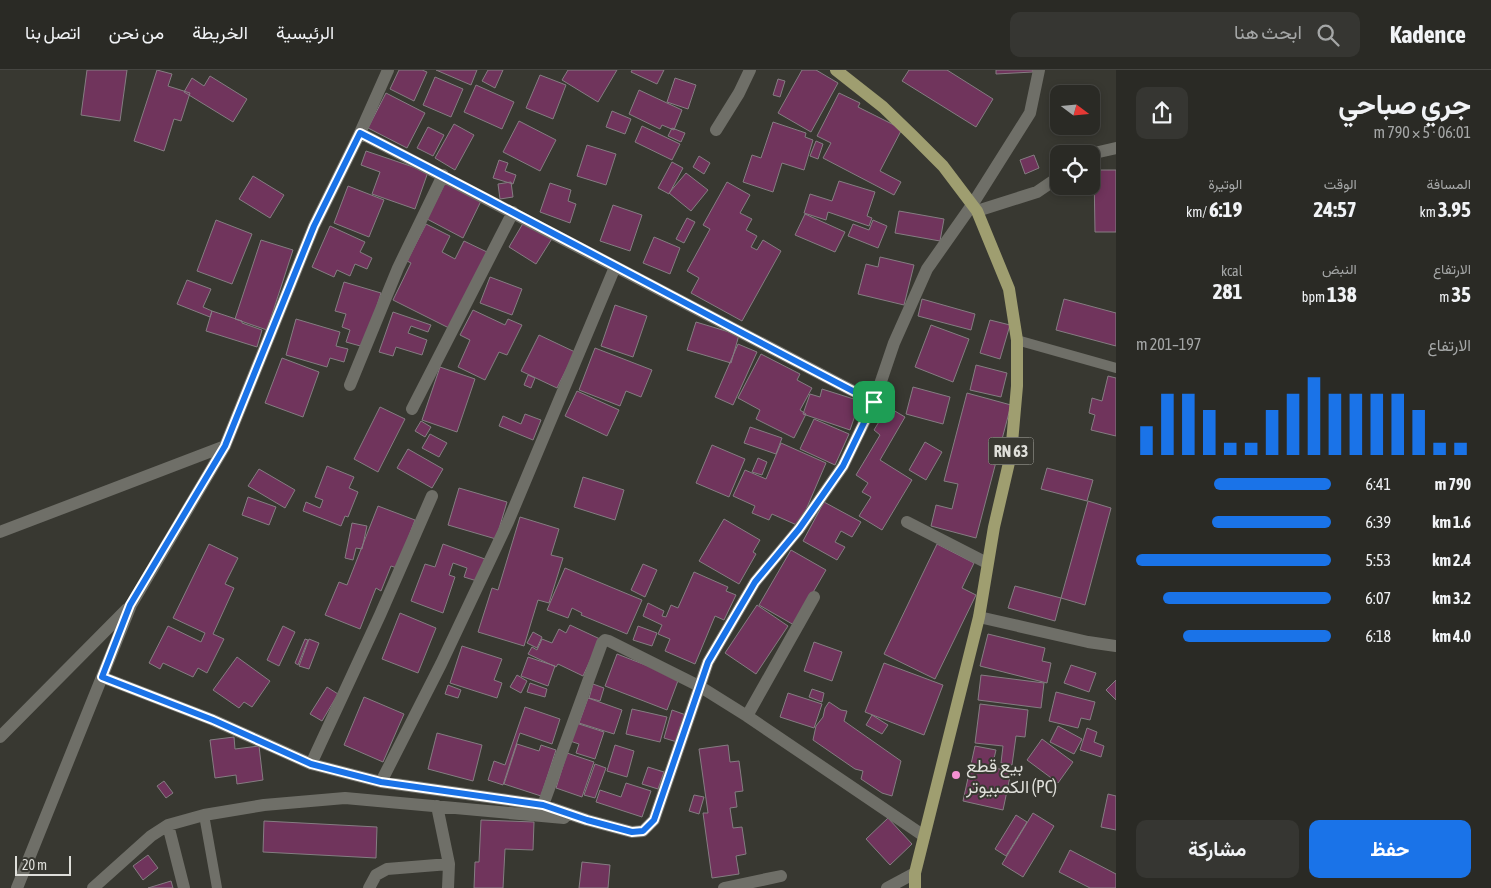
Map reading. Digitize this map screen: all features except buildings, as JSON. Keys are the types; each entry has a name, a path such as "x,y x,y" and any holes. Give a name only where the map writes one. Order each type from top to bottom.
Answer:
{"main road":[{"name":"RN 63","path":"836,70 883,107 912,135 943,166 975,208 1009,289 1017,340 1017,386 1011,454 987,563 979,617 915,872 915,888"}],"street":[{"path":"17,888 130,605 225,446 314,226 360,133 388,70"},
{"path":"716,130 740,93 750,70"},
{"path":"102,677 213,720 311,764 381,782 543,805 587,820 632,832 643,831 654,820 708,662 755,582 799,529 843,466 874,402 894,343 927,269 975,208 1030,113 1039,70"},
{"path":"360,133 874,402"},
{"path":"1100,152 1116,148"},
{"path":"350,385 398,268 443,175"},
{"path":"975,208 1037,192 1050,183"},
{"path":"412,409 514,212"},
{"path":"381,782 441,664 508,522 615,267"},
{"path":"0,532 225,446"},
{"path":"311,764 380,615 432,496"},
{"path":"907,522 987,563"},
{"path":"747,716 814,597"},
{"path":"0,737 130,605"},
{"path":"979,617 1088,642 1116,646"},
{"path":"543,805 605,640 699,686 747,716 924,836"},
{"path":"93,888 151,836 168,825 204,814 264,804 345,798 587,820"},
{"path":"438,806 449,864 448,888"},
{"path":"168,825 184,888"},
{"path":"369,888 376,875 387,869 449,864"},
{"path":"887,888 915,872"},
{"path":"724,888 781,876"}],"lane":[{"path":"1017,340 1116,368"},
{"path":"204,814 216,888"}],"place":[{"name":"بيع قطع الكمبيوتر (PC)","path":"956,775"}],"route":[{"path":"360,133 874,402 843,466 799,529 755,582 708,662 654,820 643,831 632,832 587,820 543,805 381,782 311,764 213,720 102,677 130,605 225,446 314,226 360,133"}]}
